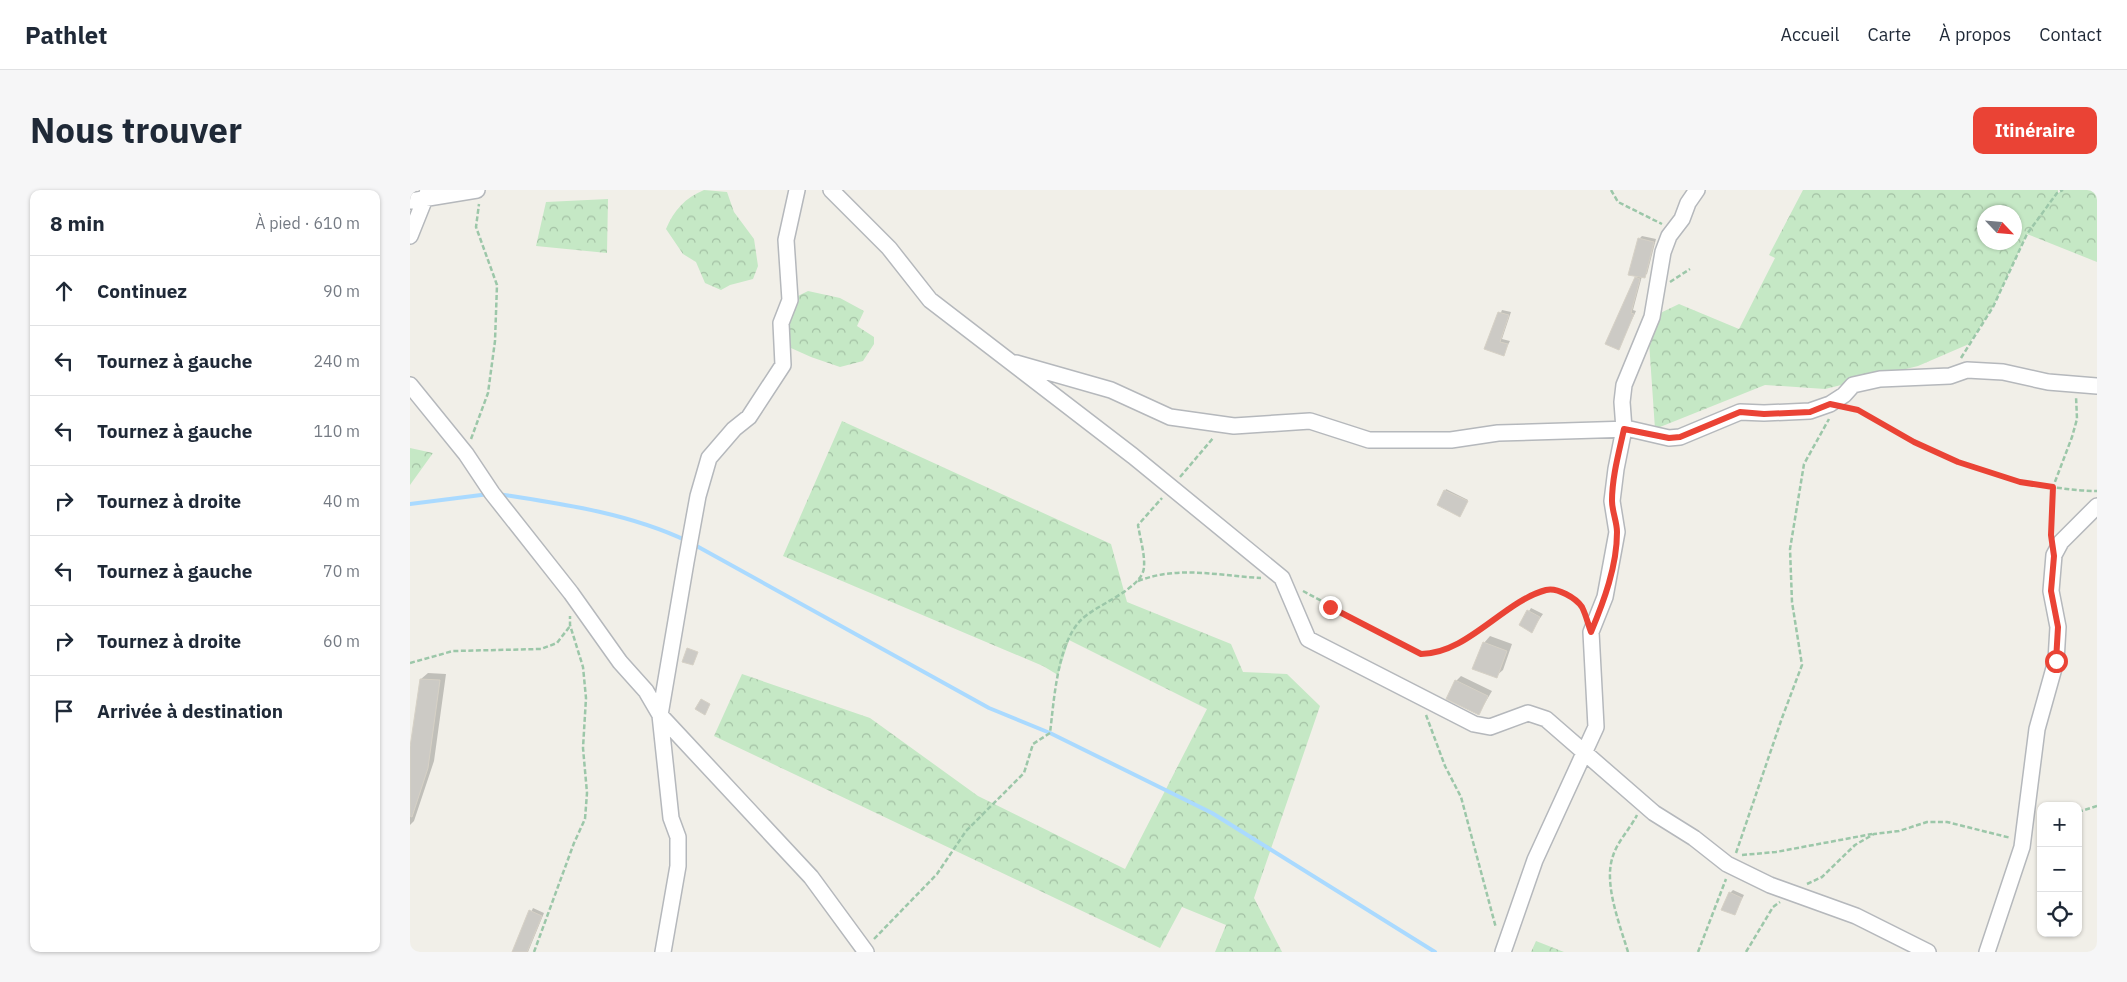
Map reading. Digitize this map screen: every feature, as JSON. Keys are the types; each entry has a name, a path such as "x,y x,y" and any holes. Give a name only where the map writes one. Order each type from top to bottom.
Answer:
{"street":[{"path":"664,952 678,866 678,837 672,818 660,716 698,496 709,458 734,429 749,417 783,365 781,323 790,300 786,240 797,190"},
{"path":"831,190 889,248 930,300 1171,488 1282,578 1308,639 1474,724 1490,727 1528,713 1546,719 1643,804 1731,865 1770,885 1856,916 1928,952"},
{"path":"1503,951 1535,860 1596,727 1591,632 1605,597 1617,532 1612,501 1624,429 1622,402 1624,385 1652,316 1663,252 1669,236 1682,219 1688,203 1697,190"},
{"path":"410,236 421,196 479,195"},
{"path":"1010,361 1111,390 1170,417 1226,426 1310,421 1369,440 1451,440 1498,433 1624,429 1669,438 1680,437 1740,412 1764,414 1810,412 1844,396 1853,385 1890,378 1950,376 1967,370 2003,372 2048,382 2097,386"},
{"path":"410,385 466,454 492,493 571,593 620,662 646,691 660,716 811,877 865,950"},
{"path":"1987,952 2022,847 2037,729 2056,661 2058,627 2051,591 2054,556 2061,542 2097,506"}],"path":[{"path":"1611,190 1618,202 1659,222 1666,229 1669,236"},
{"path":"1950,376 1993,306 2027,234 2057,193 2063,190"},
{"path":"466,454 488,393 495,341 497,285 476,227 479,195"},
{"path":"1657,288 1690,270"},
{"path":"2054,556 2051,535 2053,487 2077,419 2076,384"},
{"path":"2022,847 2012,838 1947,822 1927,822 1899,830 1776,852 1734,856 1802,665 1802,648 1792,602 1790,549 1804,464 1820,439 1830,416 1830,404 1858,410 1914,442 1958,462 2020,482 2097,491"},
{"path":"1137,582 1144,568 1138,525 1226,426"},
{"path":"865,950 937,874 966,831 1024,773 1033,744 1050,734 1058,675 1068,639 1080,620 1137,582 1158,574 1186,571 1282,578 1330,607 1421,654 1428,654 1458,643 1532,595 1547,589 1559,590 1581,606 1591,632"},
{"path":"534,952 574,843 585,819 587,793 583,748 586,698 583,666 570,625 571,593"},
{"path":"410,663 453,651 541,649 557,643 570,625"},
{"path":"1422,709 1461,797 1503,951"},
{"path":"1628,952 1615,907 1610,874 1613,855 1630,830 1643,804"},
{"path":"2082,811 2097,806"},
{"path":"1746,952 1773,907 1792,892 1822,876 1855,845 1874,834"},
{"path":"1698,952 1731,865"}],"green space":[{"path":"704,190 727,192 734,212 754,239 758,266 753,279 730,285 721,290 705,283 696,262 683,254 666,229 681,205"},
{"path":"1803,190 2058,190 2058,193 2063,190 2097,190 2097,262 2027,234 2022,245 2022,205 1977,205 1977,250 2020,250 1993,307 1969,344 1918,366 1825,389 1765,385 1655,429 1648,327 1652,317 1679,304 1739,329 1775,258 1769,255"},
{"path":"608,199 607,253 536,246 546,202"},
{"path":"808,291 840,298 864,311 857,326 874,337 874,344 863,361 840,367 782,344 790,300"},
{"path":"842,421 1111,544 1127,602 1231,644 1243,672 1287,674 1320,706 1254,898 1282,952 1215,952 1226,925 1182,907 1160,948 714,736 742,674 870,718 978,796 1125,869 1207,709 1069,640 1058,675 1043,666 783,556"},
{"path":"410,448 433,453 410,485"},
{"path":"1536,941 1564,952 1531,952"}],"building":[{"path":"1638,238 1654,242 1645,278 1628,275"},
{"path":"1635,277 1640,279 1631,313 1634,314 1619,350 1605,344"},
{"path":"1498,312 1509,315 1500,342 1508,344 1504,356 1484,349"},
{"path":"1444,490 1468,501 1460,517 1437,505"},
{"path":"1527,610 1540,617 1532,633 1519,625"},
{"path":"1483,642 1507,651 1497,678 1472,669"},
{"path":"687,648 698,652 693,665 682,662"},
{"path":"420,679 440,680 428,768 412,817 410,816 410,747"},
{"path":"1455,680 1488,696 1479,715 1446,699"},
{"path":"701,699 710,704 705,715 695,709"},
{"path":"1729,892 1742,898 1735,915 1721,910"},
{"path":"529,910 542,916 527,952 512,952"}],"waterway":[{"path":"410,504 489,494"},
{"path":"498,494 618,516 665,531 687,541"},
{"path":"693,544 989,708 1050,733 1212,813 1435,952"}],"route":[{"path":"1330,607 1421,654 1428,654 1458,643 1532,595 1547,589 1559,590 1581,606 1591,632 1605,597 1611,571 1617,532 1612,501 1624,429 1669,438 1680,437 1740,412 1764,414 1810,412 1830,404 1858,410 1914,442 1986,473 2020,482 2053,487 2051,535 2054,556 2051,591 2058,627 2056,661"}]}
